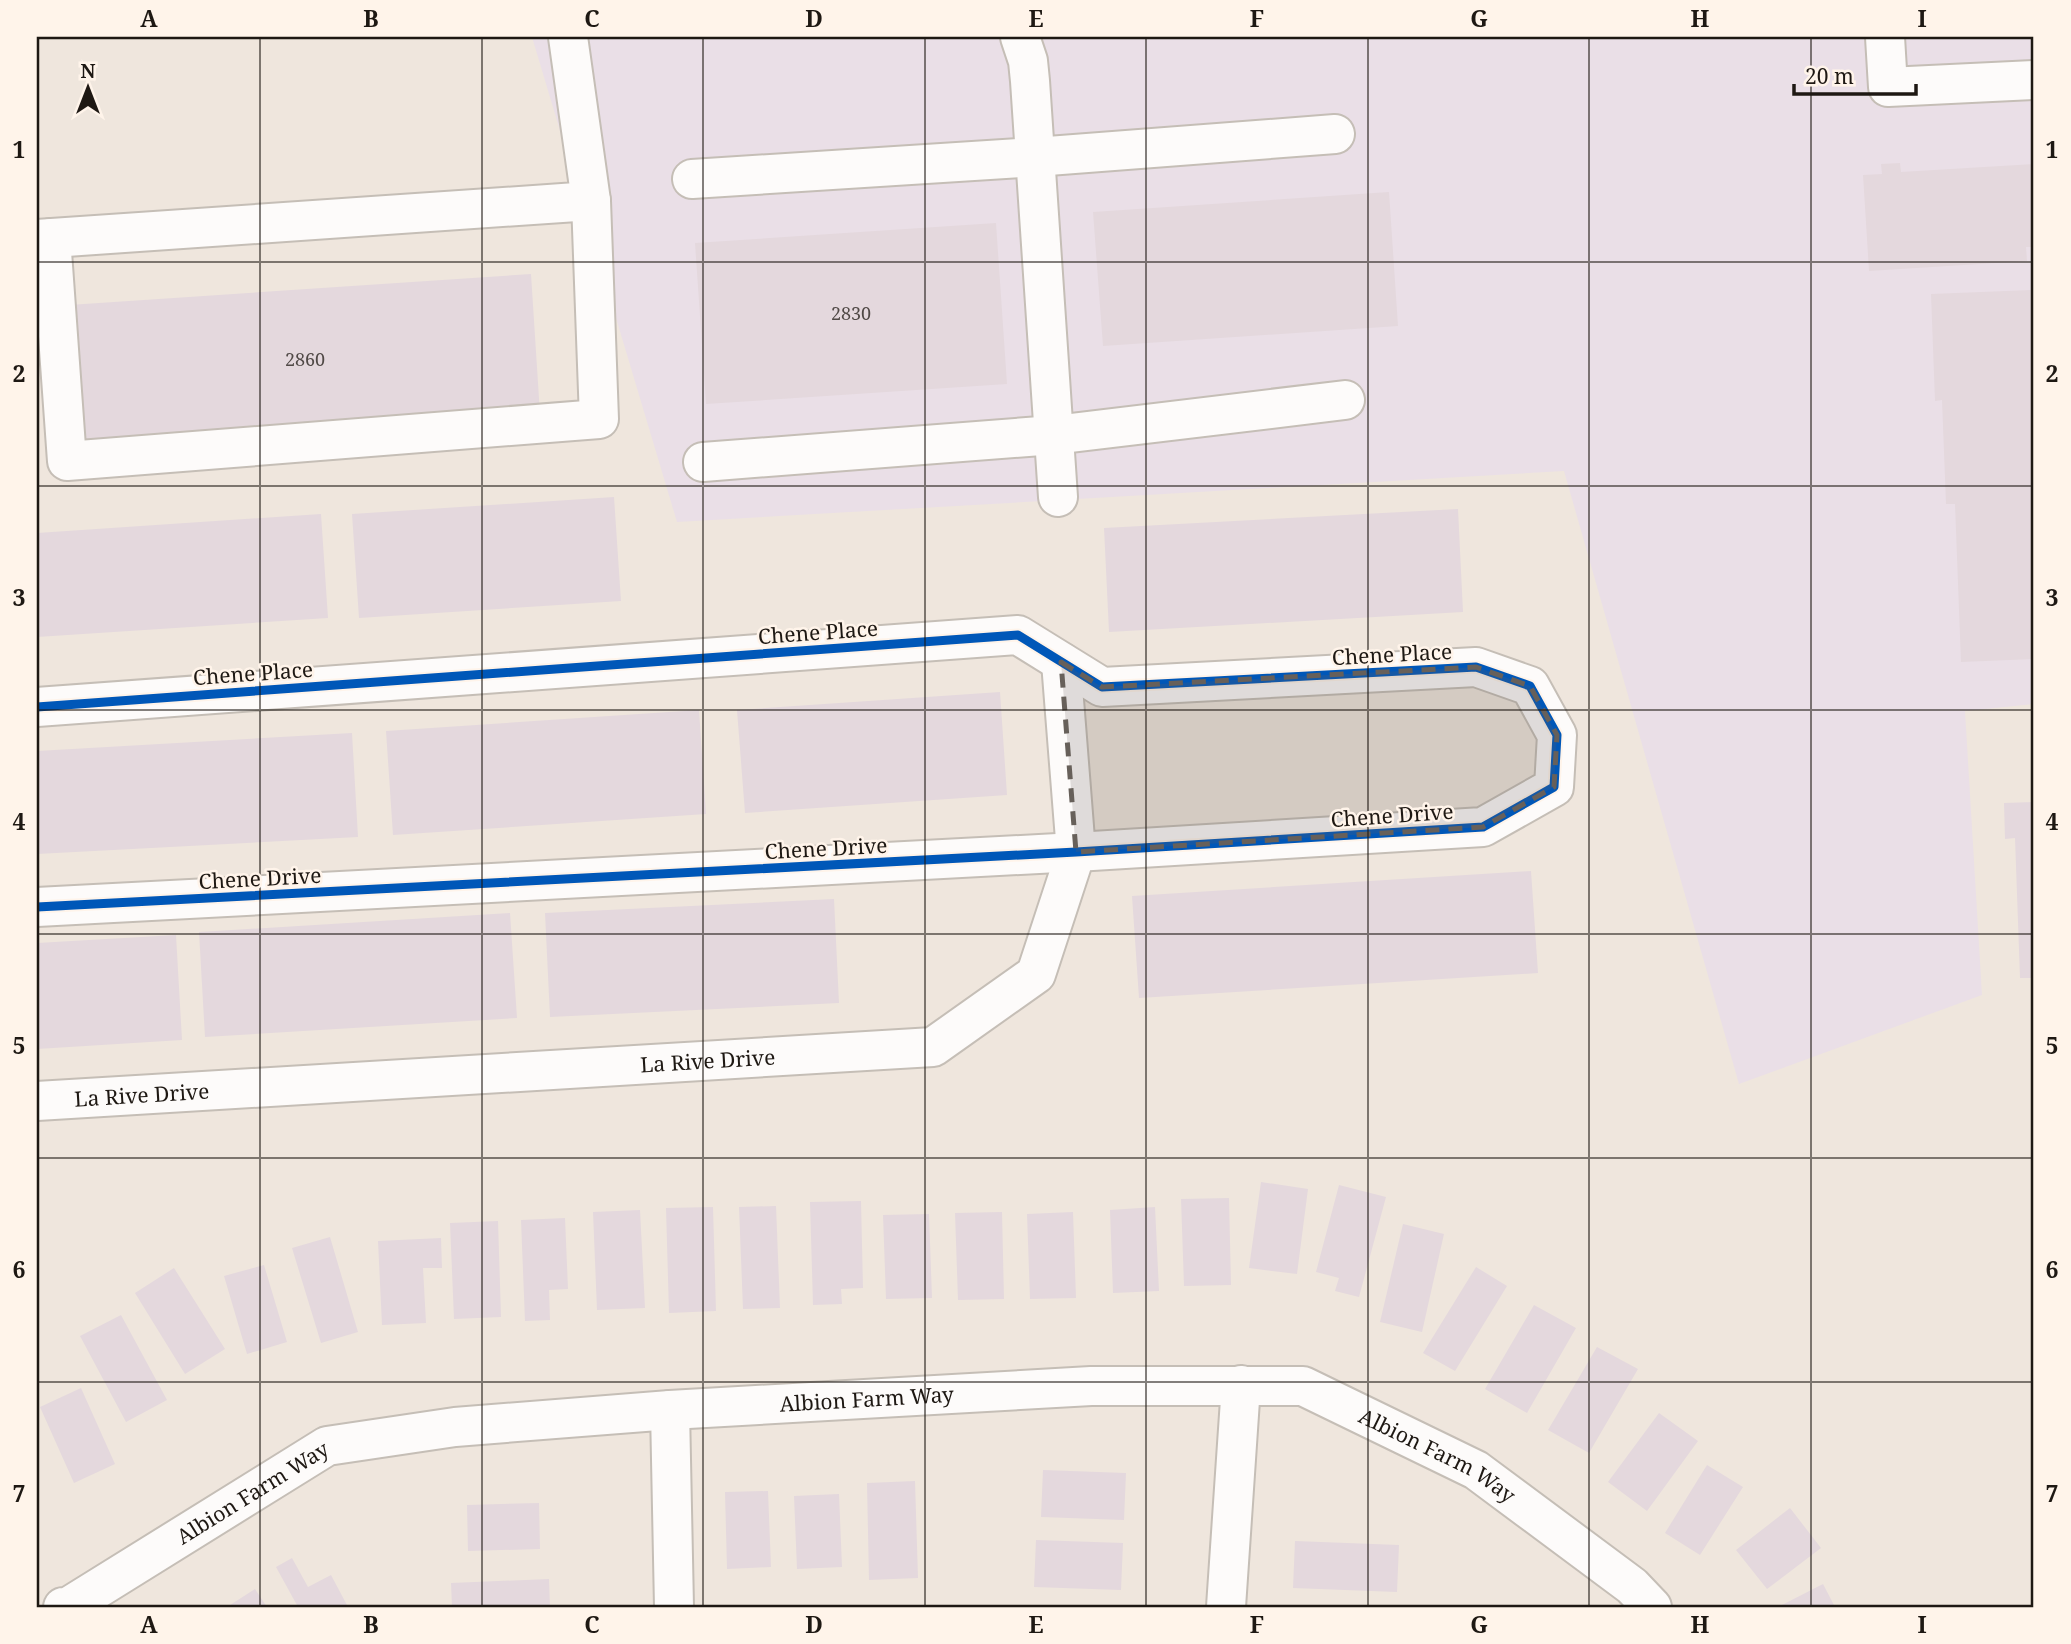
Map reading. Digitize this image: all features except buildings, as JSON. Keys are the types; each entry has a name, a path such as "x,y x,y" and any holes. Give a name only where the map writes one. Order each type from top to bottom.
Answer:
{"street":[{"path":"568,37 591,201 599,419 67,461 44,238 591,201"},
{"path":"1885,37 1888,87 2034,80"},
{"path":"1028,45 1058,497"},
{"path":"692,179 1335,134"},
{"path":"703,462 1054,435 1345,400"},
{"name":"Chene Place","path":"37,707 1018,635 1102,687 1476,667 1530,686 1557,735"},
{"name":"La Rive Drive","path":"37,1101 933,1047 1036,974 1076,852 1061,662"},
{"name":"Chene Drive","path":"37,907 1076,852 1483,827 1554,787 1557,735"},
{"path":"1226,1607 1241,1385"},
{"name":"Albion Farm Way","path":"63,1607 68,1607 327,1446 455,1427 670,1410 1078,1387 1241,1385 1303,1386 1476,1470 1632,1586 1652,1607"},
{"path":"670,1410 674,1607"}],"highlighted area":[{"path":"1061,662 1102,687 1476,667 1530,686 1557,735 1554,787 1483,827 1076,852"}],"shaded area":[{"path":"532,37 2034,37 2034,704 1965,711 1982,995 1739,1084 1564,471 677,522"}],"cycle path":[{"path":"37,707 1018,635 1102,687 1476,667 1530,686 1557,735 1554,787 1483,827 1076,852 37,907"}]}
